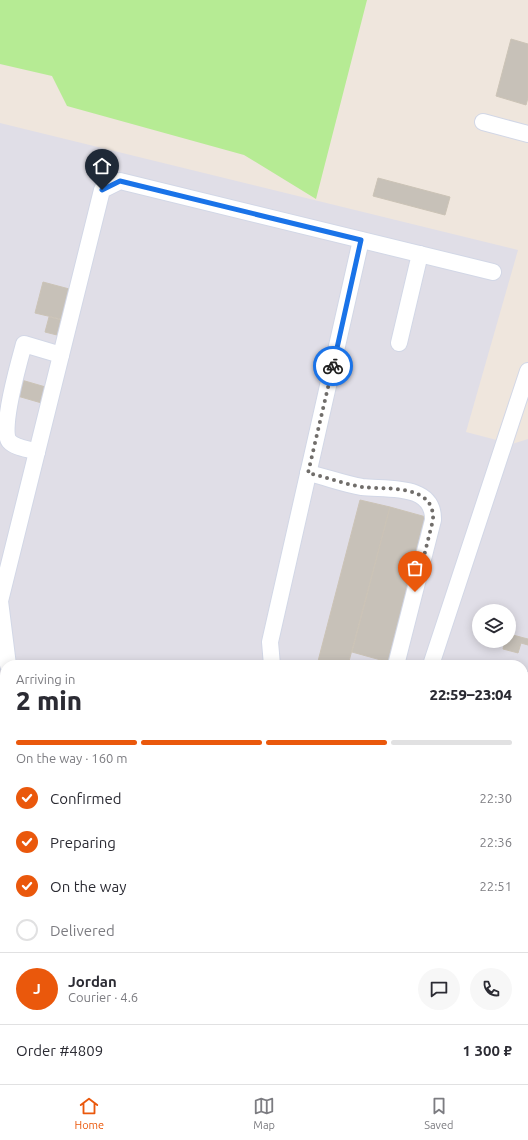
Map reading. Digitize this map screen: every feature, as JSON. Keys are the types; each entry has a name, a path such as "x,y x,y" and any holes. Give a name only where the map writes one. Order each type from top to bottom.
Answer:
{"street":[{"path":"483,122 528,134"},
{"path":"7,660 0,601 102,190 120,181 493,272"},
{"path":"272,660 270,642 361,240"},
{"path":"399,343 420,254"},
{"path":"37,452 9,442 4,435 4,419 24,344 61,355"},
{"path":"433,660 528,371"},
{"path":"308,473 362,487 396,488 422,496 433,510 433,520 397,660"}],"shaded area":[{"path":"0,123 518,250 466,432 512,444 528,439 528,660 0,660"}],"green space":[{"path":"0,0 367,0 316,199 244,155 67,106 52,76 0,64"}],"building":[{"path":"511,39 528,44 528,98 526,105 496,96"},
{"path":"378,178 450,197 445,215 373,196"},
{"path":"43,282 73,290 65,320 35,313"},
{"path":"49,317 65,321 61,336 45,332"},
{"path":"18,379 49,388 45,404 14,395"},
{"path":"360,500 390,507 349,660 318,660"},
{"path":"390,507 426,517 389,660 381,660 352,652"},
{"path":"516,636 528,639 528,645 521,643 518,653 503,649 516,648"}],"way so far":[{"path":"333,366 308,473 362,487 396,488 422,496 428,502 433,510 433,520 415,592"}],"route":[{"path":"102,190 120,181 361,240 333,366"}]}
